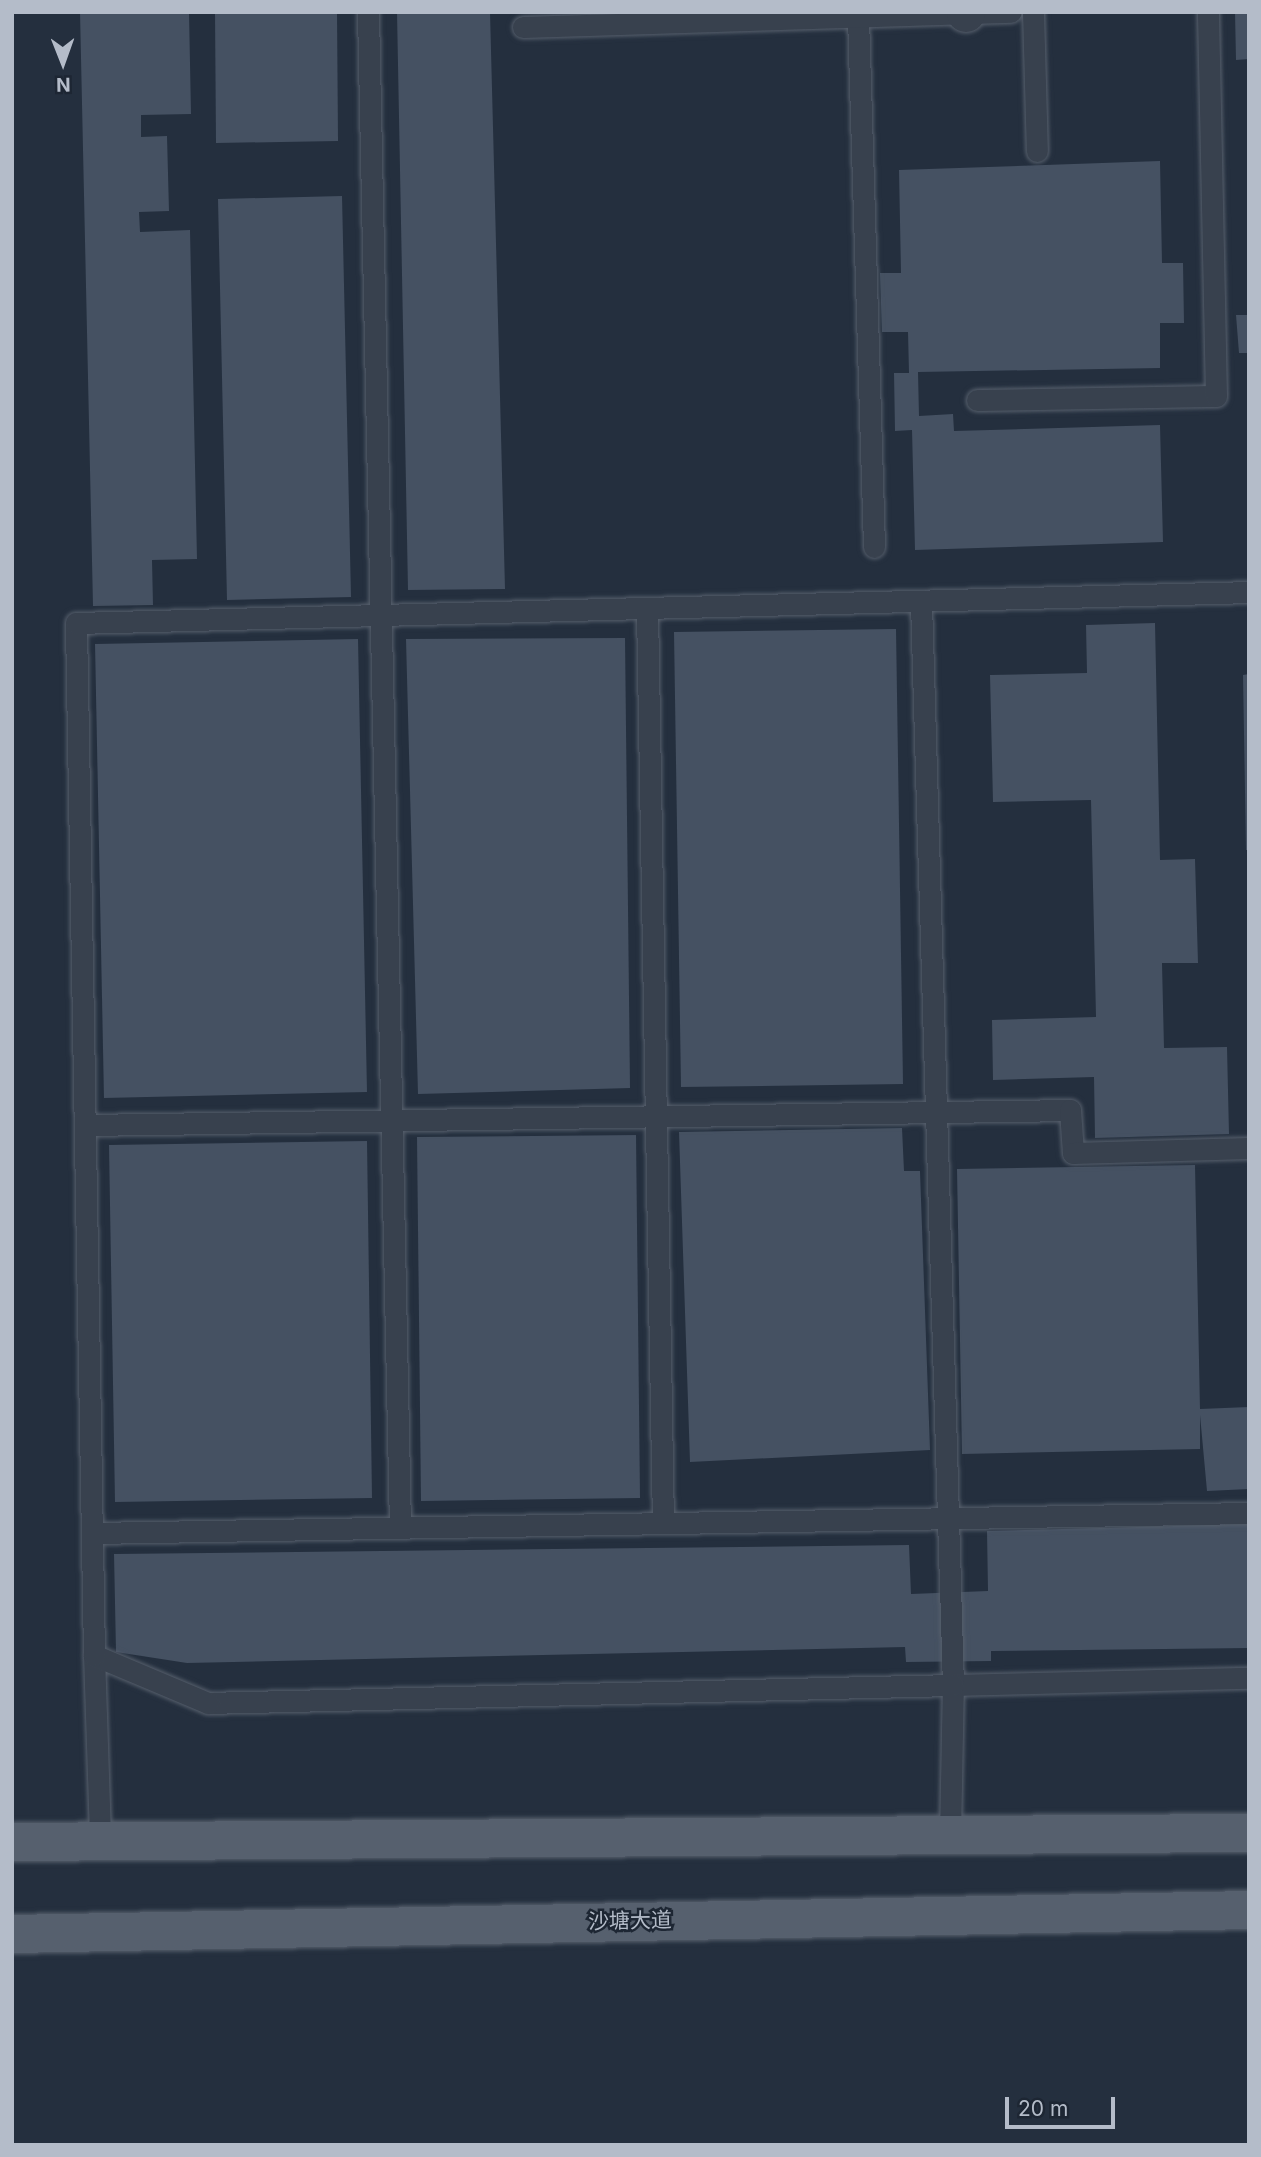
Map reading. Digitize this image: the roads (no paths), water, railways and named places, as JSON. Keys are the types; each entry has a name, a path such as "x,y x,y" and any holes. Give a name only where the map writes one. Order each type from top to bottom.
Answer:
{"main road":[{"path":"12,1842 1249,1833"},
{"name":"沙塘大道","path":"12,1934 1249,1910"}],"lane":[{"path":"368,12 400,1528"},
{"path":"523,27 1011,12"},
{"path":"1033,12 1037,151"},
{"path":"977,400 1216,396 1208,12"},
{"path":"859,17 874,547"},
{"path":"100,1840 94,1654 76,623 1249,592"},
{"path":"920,602 953,1685 950,1836"},
{"path":"647,608 663,1523"},
{"path":"85,1125 1070,1110 1073,1153 1249,1148"},
{"path":"92,1533 1249,1513"},
{"path":"94,1654 208,1703 1249,1678"}]}
